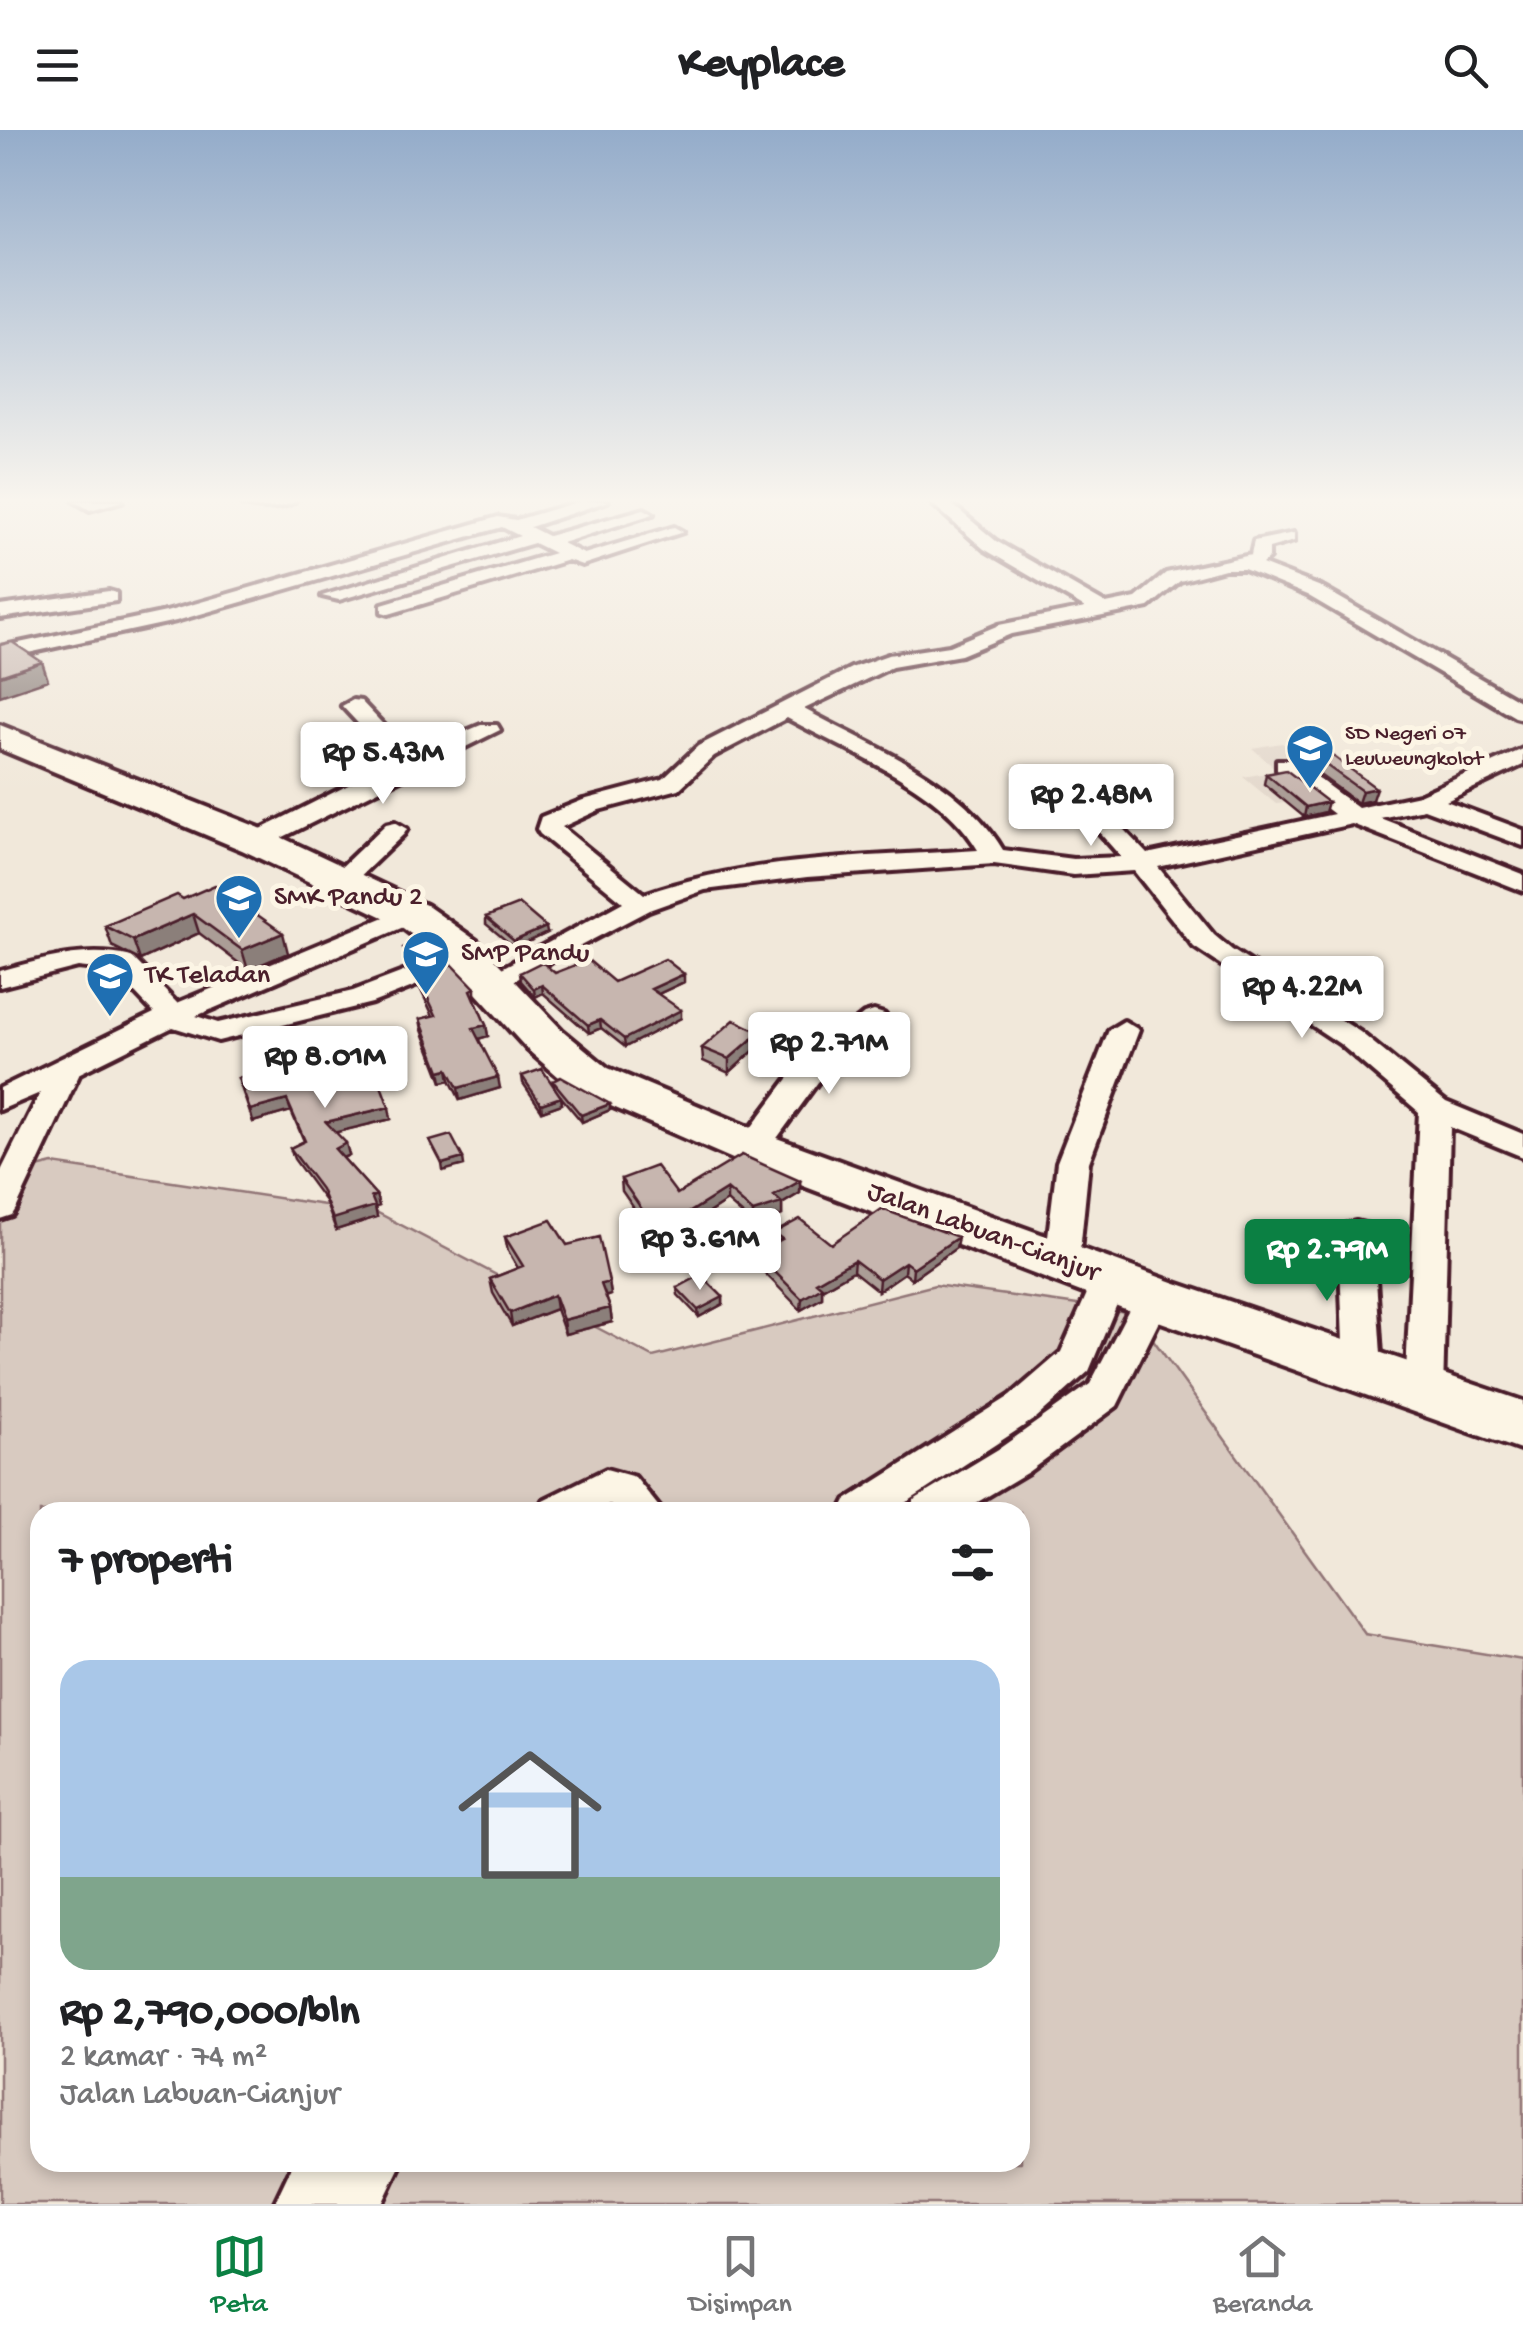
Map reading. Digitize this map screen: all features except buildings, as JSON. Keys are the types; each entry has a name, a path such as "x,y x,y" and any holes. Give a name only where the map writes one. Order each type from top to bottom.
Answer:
{"highway":[{"name":"Jalan Labuan-Cianjur","path":"0,736 256,841 411,914 479,969 546,1040 591,1079 752,1148 1131,1288 1523,1426"}],"street":[{"path":"0,612 103,598"},
{"path":"0,654 169,617 234,598"},
{"path":"388,608 422,598"},
{"path":"1082,598 1106,612"},
{"path":"640,904 614,879 569,850 549,829 550,822 591,805 671,784 706,751 786,708 888,661 954,651 1006,629 1106,612 1148,598"},
{"path":"1324,598 1523,712"},
{"path":"353,706 408,764"},
{"path":"786,708 949,799 976,825 994,856"},
{"path":"256,841 408,764 489,730"},
{"path":"0,979 50,964 102,958 122,962 152,997 204,1032 218,1032 479,969 702,883 807,868 994,856 1073,867 1142,864 1426,801 1523,756"},
{"path":"1285,765 1353,816 1523,883"},
{"path":"1080,798 1142,864 1204,941 1350,1038 1435,1108 1523,1146"},
{"path":"1426,801 1523,839"},
{"path":"342,881 396,829"},
{"path":"0,1100 176,1014 411,914"},
{"path":"752,1148 807,1075 874,1020"},
{"path":"1062,1261 1073,1162 1124,1030"},
{"path":"0,1207 69,1065"},
{"path":"1424,1393 1435,1108"},
{"path":"1356,1234 1363,1370"},
{"path":"876,1502 1023,1407 1076,1361 1131,1288"},
{"path":"945,1502 1014,1460 1104,1395 1131,1288"},
{"path":"576,1502 606,1486 621,1490 633,1502"},
{"path":"302,2204 320,2172"},
{"path":"352,2204 369,2172"}],"shaded area":[{"name":"SD Negeri 07 Leuweungkolot","path":"1282,743 1298,755 1313,752 1379,803 1302,817 1285,803 1276,804 1243,777 1278,771 1252,748"},
{"path":"53,1164 378,1213 653,1357 935,1285 1134,1313 1365,1634 1523,1660 1523,2204 0,2204 0,1177"}],"place":[{"name":"SD Negeri 07 Leuweungkolot","path":"1310,790"},
{"name":"SMK Pandu 2","path":"239,940"},
{"name":"SMP Pandu","path":"426,996"},
{"name":"TK Teladan","path":"110,1018"}]}
